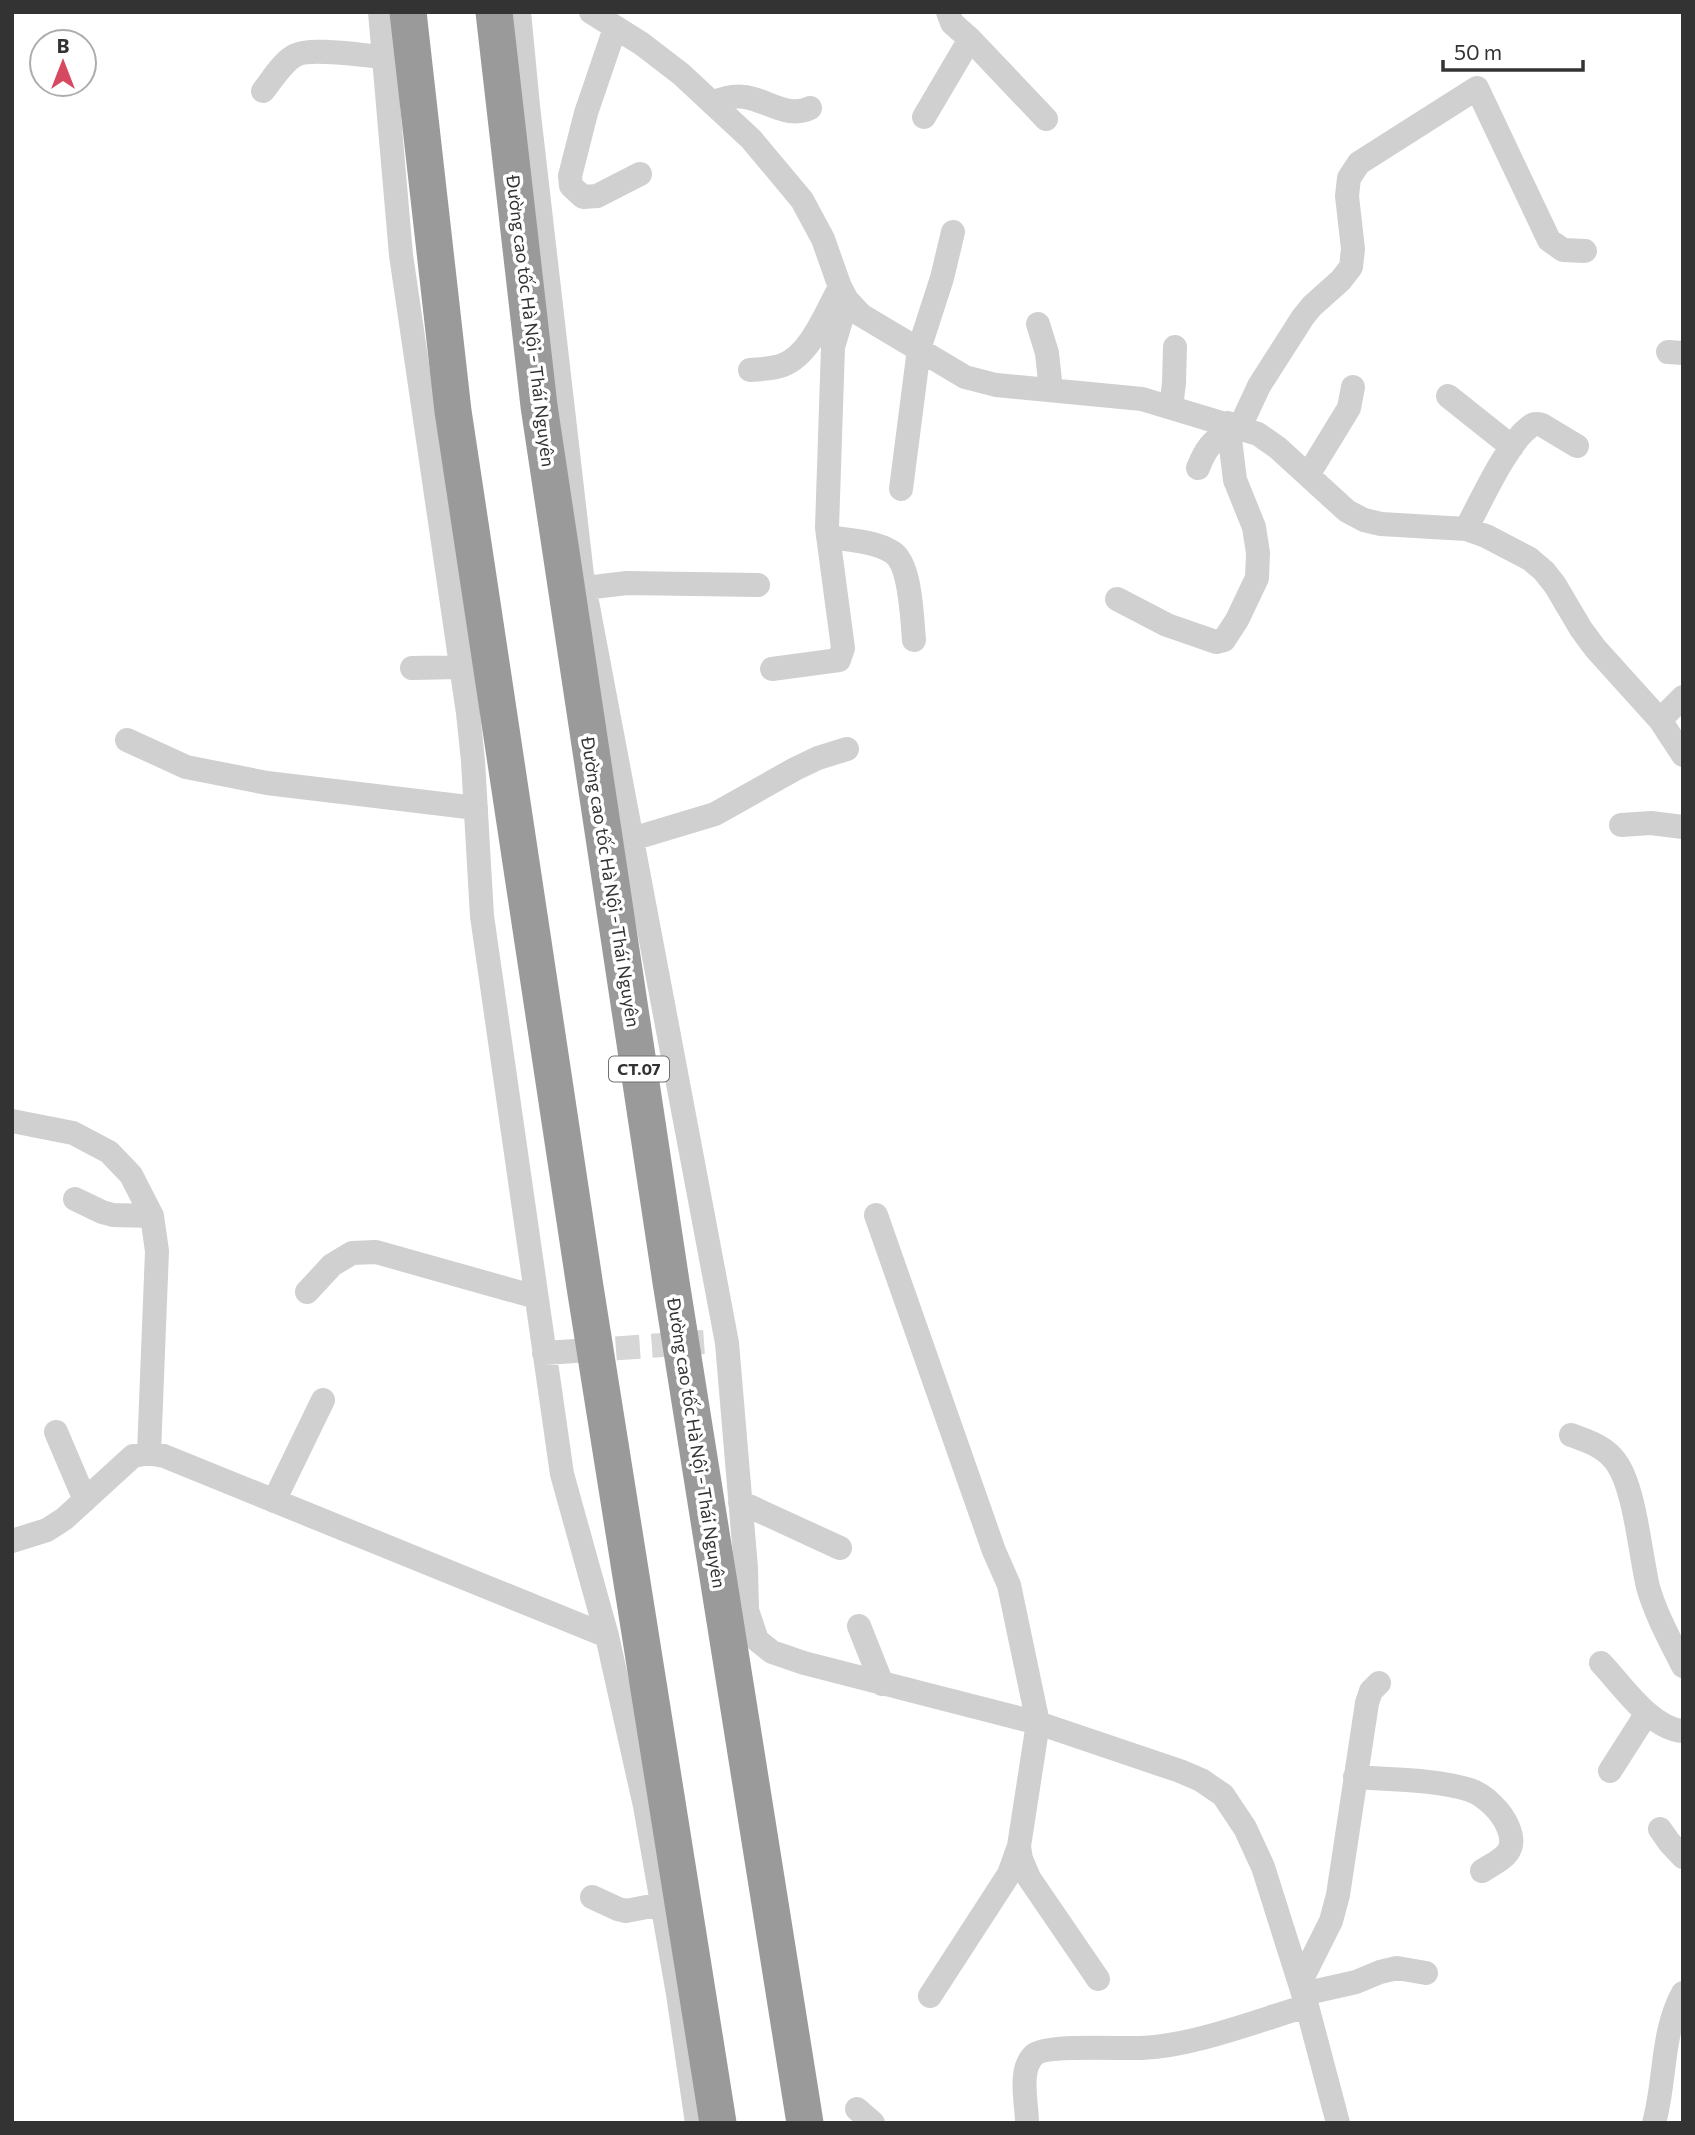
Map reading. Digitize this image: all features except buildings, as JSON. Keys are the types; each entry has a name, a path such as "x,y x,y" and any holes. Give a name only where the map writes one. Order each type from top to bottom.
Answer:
{"highway":[{"path":"408,12 453,411 585,1287 718,2123"},
{"name":"Đường cao tốc Hà Nội - Thái Nguyên","path":"495,12 537,394 671,1282 805,2123"}],"street":[{"path":"380,12 401,255 473,761 482,916 562,1474 607,1636 645,1806 678,1994 697,2123"},
{"path":"519,12 573,506 585,587 632,839 715,1343 740,1502 747,1610 757,1640 772,1652 804,1663 1038,1723 1180,1771 1201,1780 1223,1795 1245,1828 1263,1867 1304,1994 1338,2123"},
{"path":"948,12 951,23 970,39 1046,119"},
{"path":"640,174 597,197 583,197 571,186 570,176 606,18 681,74 751,139 802,200 823,239 844,293 861,315 965,377 996,385 1050,372 1142,398 1173,395 1232,427 1258,434 1279,448 1347,512 1364,520 1466,529 1497,541 1530,559 1544,572 1595,648 1660,720 1683,755"},
{"path":"924,117 970,39"},
{"path":"263,91 296,54 314,52 384,57"},
{"path":"1198,468 1204,452 1214,440 1232,427 1303,317 1351,267 1353,249 1347,197 1349,178 1359,163 1477,88 1549,240 1563,250 1585,251"},
{"path":"712,103 729,96 743,96 792,112 810,108"},
{"path":"901,489 919,349 942,278 953,232"},
{"path":"750,370 781,366 797,357 844,293"},
{"path":"772,669 839,660 842,654 828,537 833,347 844,293"},
{"path":"1038,324 1050,372"},
{"path":"1173,395 1175,348"},
{"path":"1308,475 1349,408 1353,387"},
{"path":"1448,396 1512,447"},
{"path":"1466,529 1512,447 1528,427 1536,423 1577,446"},
{"path":"1117,599 1167,625 1216,642 1231,630 1257,578 1258,553 1254,527 1235,480 1232,427"},
{"path":"828,537 855,541 894,553 902,562 909,593 914,640"},
{"path":"585,587 627,583 758,585"},
{"path":"412,668 461,667"},
{"path":"1660,720 1683,697"},
{"path":"127,740 187,767 267,783 476,808"},
{"path":"632,839 715,814 795,769 847,749"},
{"path":"1621,825 1651,823 1683,827"},
{"path":"12,1121 73,1133 109,1152 131,1175 152,1216 157,1251 149,1453"},
{"path":"75,1199 113,1215 152,1216"},
{"path":"876,1215 994,1551 1009,1585 1038,1723 1019,1846 1009,1874 930,1996"},
{"path":"307,1292 332,1265 352,1253 376,1252 536,1297"},
{"path":"544,1353 575,1351"},
{"path":"274,1501 323,1400"},
{"path":"56,1432 85,1500"},
{"path":"1571,1435 1600,1446 1616,1461 1627,1484 1648,1588 1659,1618 1683,1666"},
{"path":"12,1541 47,1530 64,1519 134,1456 149,1453 164,1456 607,1636"},
{"path":"740,1502 840,1548"},
{"path":"859,1626 882,1684"},
{"path":"1601,1663 1660,1724 1683,1731"},
{"path":"1304,1994 1338,1895 1367,1703 1371,1690 1379,1683"},
{"path":"1610,1771 1647,1713"},
{"path":"1355,1777 1444,1785 1471,1790 1490,1801 1507,1824 1513,1840 1506,1856 1482,1871"},
{"path":"1660,1829 1683,1857"},
{"path":"1019,1846 1030,1878 1098,1979"},
{"path":"592,1897 626,1910 662,1904"},
{"path":"1027,2123 1025,2078 1027,2066 1035,2054 1062,2049 1176,2045 1304,1994 1356,1982 1380,1972 1397,1968 1426,1973"},
{"path":"1654,2123 1670,2026 1681,2001"}],"tunnel":[{"path":"580,1351 704,1342"}]}
